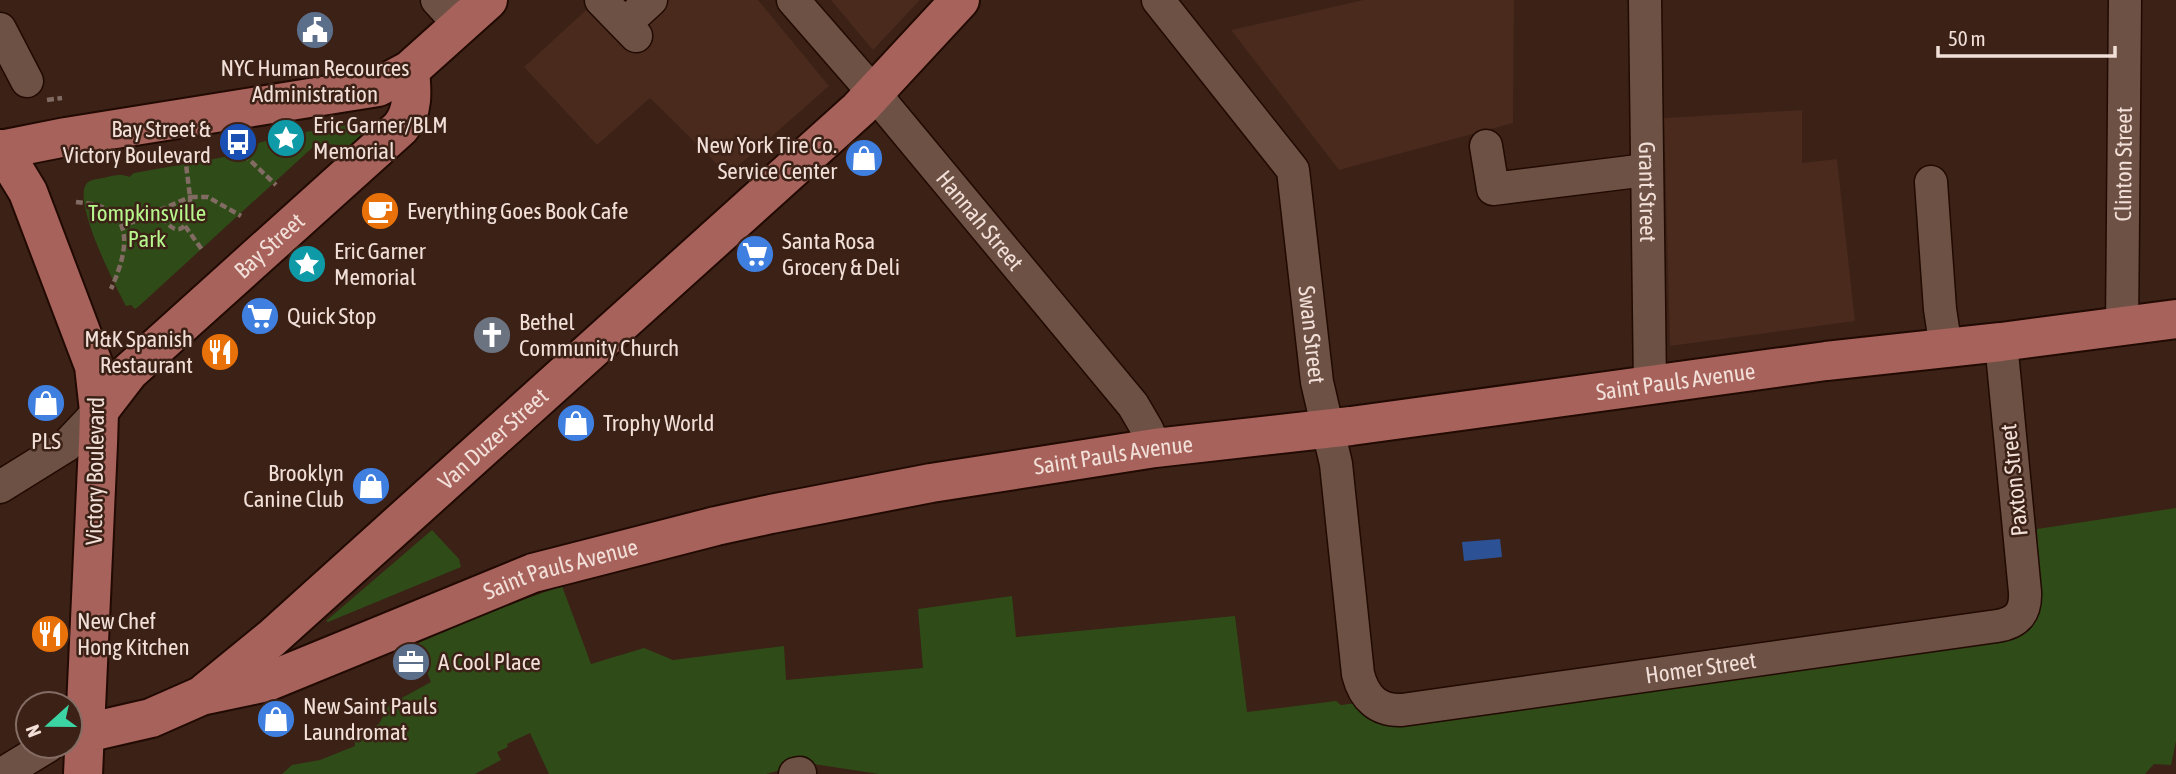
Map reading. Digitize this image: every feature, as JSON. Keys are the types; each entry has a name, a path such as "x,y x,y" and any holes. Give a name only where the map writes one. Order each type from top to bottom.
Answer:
{"main road":[{"path":"1,148 366,89 389,82 410,70 449,13 488,0"},
{"name":"Van Duzer Street","path":"201,696 272,638 848,118 960,0"},
{"name":"Bay Street","path":"99,411 129,372 400,128 407,119 410,107 410,70"},
{"name":"Victory Boulevard","path":"1,148 28,192 94,366 99,411 81,690"},
{"name":"Saint Pauls Avenue","path":"84,734 151,718 201,696 267,682 519,579 566,564 771,513 931,483 1155,448 1328,428 1826,361 1946,349 2176,319"}],"street":[{"path":"601,0 630,30 652,0"},
{"name":"Hannah Street","path":"793,0 874,93 1133,405 1155,448"},
{"name":"Swan Street","path":"1158,0 1293,170 1317,382 1336,464 1358,674 1366,694 1380,707"},
{"name":"Grant Street","path":"1644,0 1650,386"},
{"name":"Clinton Street","path":"2122,327 2125,0"},
{"path":"0,29 27,81"},
{"path":"1486,146 1493,189 1646,170"},
{"path":"1931,182 1940,309 1946,349"},
{"name":"Paxton Street","path":"2001,342 2025,592 2024,609 2020,616"},
{"path":"0,487 66,446 99,411"},
{"name":"Homer Street","path":"1380,707 1402,710 1983,628 2008,623 2020,616"},
{"path":"2,774 25,760"}],"path":[{"path":"236,147 276,185"},
{"path":"158,211 166,225 172,229 185,226 190,218 185,156"},
{"path":"121,227 190,197 208,197 241,216"},
{"path":"76,202 101,206 116,216 121,227 124,236 123,260 111,289"},
{"path":"185,226 203,251"}],"shaded area":[{"path":"597,0 758,0 829,86 728,175 650,98 597,145 524,67"},
{"path":"831,0 920,0 873,50"},
{"path":"1363,0 1514,0 1513,123 1339,170 1231,30"},
{"path":"1802,110 1802,163 1837,159 1855,321 1670,346 1664,118"}],"green space":[{"name":"Tompkinsville Park","path":"388,118 352,146 325,144 313,147 138,307 135,309 131,305 126,306 90,224 85,207 84,192 87,183 116,175 129,177 134,173 247,153 246,146 294,134"},
{"path":"2176,508 2176,741 2171,765 2154,764 2145,774 879,774 807,763 766,774 549,774 530,733 507,744 508,747 497,752 501,760 475,774 282,774 292,765 320,760 355,746 355,735 379,724 389,705 431,682 416,644 502,607 562,586 591,664 644,648 673,660 784,646 786,680 923,668 918,609 1012,596 1016,637 1235,616 1247,712 1336,701 1341,705 1919,646 2039,597 2037,529"},
{"path":"432,530 459,559 461,567 326,621"}],"water":[{"path":"1500,539 1502,557 1464,561 1462,542"}],"place":[{"name":"NYC Human Recources Administration","path":"315,30"},
{"name":"Eric Garner/BLM Memorial","path":"286,138"},
{"name":"Bay Street & Victory Boulevard","path":"238,142"},
{"name":"New York Tire Co. Service Center","path":"864,158"},
{"name":"Everything Goes Book Cafe","path":"380,211"},
{"name":"Santa Rosa Grocery & Deli","path":"755,254"},
{"name":"Eric Garner Memorial","path":"307,264"},
{"name":"Quick Stop","path":"260,316"},
{"name":"Bethel Community Church","path":"492,335"},
{"name":"M&K Spanish Restaurant","path":"220,352"},
{"name":"PLS","path":"46,403"},
{"name":"Trophy World","path":"576,423"},
{"name":"Brooklyn Canine Club","path":"371,486"},
{"name":"New Chef Hong Kitchen","path":"50,634"},
{"name":"A Cool Place","path":"411,662"},
{"name":"New Saint Pauls Laundromat","path":"276,719"}]}
